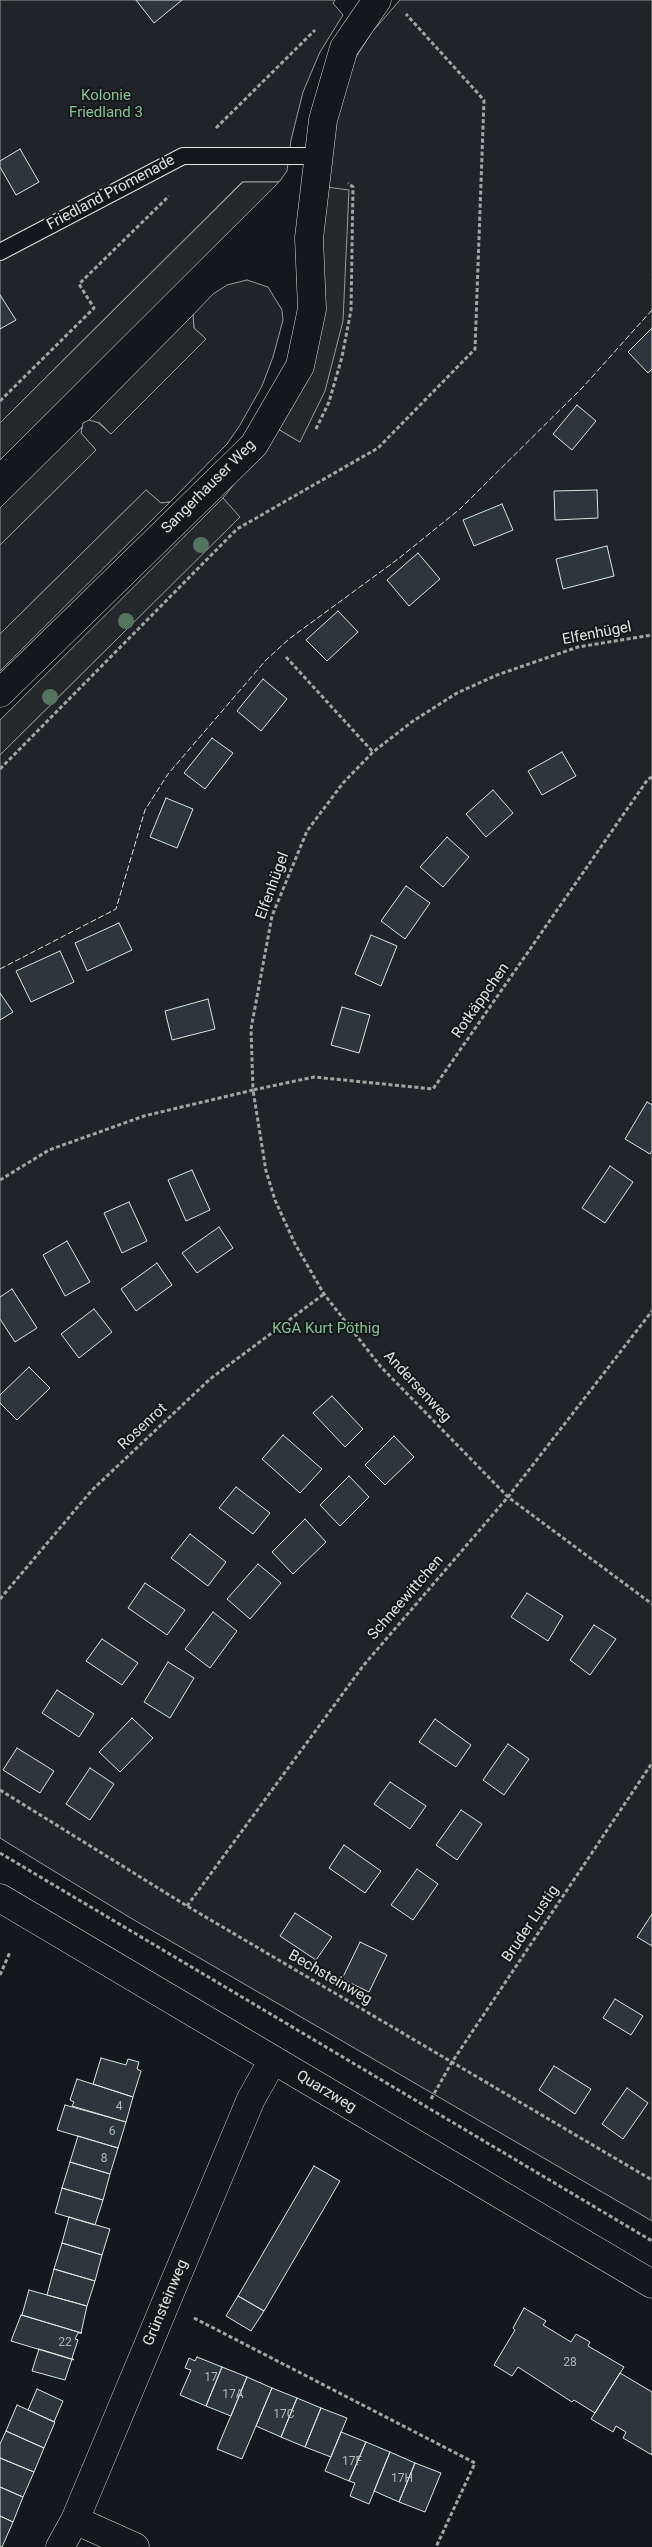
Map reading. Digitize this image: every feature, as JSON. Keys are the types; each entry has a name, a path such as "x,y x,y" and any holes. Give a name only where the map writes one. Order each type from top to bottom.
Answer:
{"street":[{"name":"Sangerhauser Weg","path":"0,693 254,445 296,374 300,366 312,309 309,238 323,120 344,48 377,0"},
{"name":"Quarzweg","path":"0,1898 652,2284"},
{"name":"Grünsteinweg","path":"60,2547 75,2520 251,2099 273,2060"},
{"path":"75,2520 135,2547"}],"lane":[{"name":"Friedland Promenade","path":"0,252 184,156 318,156"}],"path":[{"path":"0,769 238,529 378,448 475,349 484,100 405,13"},
{"path":"0,401 94,308 79,284 184,179 184,156 221,124 320,25"},
{"path":"316,429 329,402 342,357 351,310 353,187 346,181"},
{"name":"Elfenhügel","path":"253,1090 251,1029 272,916 307,831 343,783 373,752 413,721 457,693 497,675 578,647 652,636"},
{"path":"286,657 373,752"},
{"name":"Rotkäppchen","path":"253,1090 314,1077 433,1089 648,778 652,777"},
{"path":"0,1180 58,1147 144,1116 253,1090"},
{"name":"Andersenweg","path":"253,1090 266,1171 275,1200 296,1244 324,1294 381,1367 508,1497 652,1604"},
{"name":"Rosenrot","path":"0,1599 99,1483 210,1379 324,1294"},
{"name":"Schneewittchen","path":"187,1906 363,1666 508,1497 652,1311"},
{"name":"Bruder Lustig","path":"431,2099 452,2062 652,1763"},
{"name":"Bechsteinweg","path":"0,1790 187,1906 652,2180"},
{"path":"0,1852 652,2240"},
{"path":"0,1975 10,1952"},
{"path":"185,2313 475,2463 436,2547"}],"green space":[{"name":"Kolonie Friedland 3","path":"0,0 335,0 333,3 343,15 320,52 303,92 291,140 287,171 279,182 242,182 0,423"},
{"name":"KGA Kurt Pöthig","path":"400,0 652,0 652,2221 129,1917 0,1838 0,755 239,517 223,498 278,429 300,442 322,189 338,94 356,57 372,32"},
{"path":"247,280 268,287 282,310 283,320 273,357 262,386 227,444 170,502 161,503 146,490 0,634 0,545 96,450 81,433 83,423 95,420 111,434 206,339 194,328 193,315 213,294 227,285"}],"shaded area":[{"path":"243,182 279,182 0,460 0,423"},
{"path":"326,187 349,190 343,321 325,391 300,442 278,429"},
{"path":"193,315 194,328 206,339 111,434 100,423 89,420"},
{"path":"82,427 81,433 96,450 0,545 0,508"},
{"path":"146,490 161,503 170,502 0,671 0,634"},
{"path":"223,498 240,517 0,755 0,720"}],"building":[{"path":"136,0 182,0 154,23"},
{"path":"20,149 39,182 16,195 0,167 0,161"},
{"path":"0,295 16,320 0,329"},
{"path":"652,328 652,369 648,373 628,352"},
{"path":"577,405 596,421 572,450 553,434"},
{"path":"597,490 598,518 555,520 554,491"},
{"path":"502,504 513,530 474,546 463,520"},
{"path":"607,546 614,576 563,589 556,559"},
{"path":"418,553 440,579 409,606 387,580"},
{"path":"338,611 358,632 327,661 306,640"},
{"path":"263,679 287,699 261,731 237,711"},
{"path":"212,738 233,753 205,789 184,773"},
{"path":"562,752 576,776 542,795 528,771"},
{"path":"493,790 513,813 486,837 466,814"},
{"path":"166,798 193,809 177,848 150,837"},
{"path":"447,837 469,857 443,887 420,867"},
{"path":"406,886 430,903 405,939 381,921"},
{"path":"119,923 132,950 87,971 75,943"},
{"path":"371,935 397,946 381,986 355,974"},
{"path":"60,951 74,982 31,1002 16,971"},
{"path":"0,993 13,1012 0,1020"},
{"path":"208,999 215,1029 172,1040 165,1011"},
{"path":"342,1007 370,1015 359,1053 331,1045"},
{"path":"647,1102 652,1105 652,1151 650,1154 625,1139"},
{"path":"610,1166 633,1182 605,1223 582,1208"},
{"path":"192,1170 210,1210 186,1221 168,1180"},
{"path":"129,1202 147,1241 122,1253 104,1213"},
{"path":"219,1227 233,1248 197,1273 182,1253"},
{"path":"67,1241 90,1282 65,1296 43,1255"},
{"path":"157,1263 172,1285 136,1311 121,1289"},
{"path":"12,1289 37,1328 15,1342 0,1319 0,1297"},
{"path":"94,1309 112,1332 79,1358 61,1334"},
{"path":"29,1367 50,1388 17,1420 0,1403 0,1395"},
{"path":"332,1396 363,1429 345,1447 313,1413"},
{"path":"283,1435 322,1469 300,1493 262,1459"},
{"path":"394,1436 414,1457 385,1485 365,1465"},
{"path":"349,1476 369,1497 340,1526 320,1505"},
{"path":"236,1487 270,1513 253,1534 219,1508"},
{"path":"305,1519 326,1542 293,1574 272,1552"},
{"path":"190,1534 226,1562 208,1586 171,1558"},
{"path":"258,1564 281,1583 250,1619 227,1599"},
{"path":"145,1583 185,1610 167,1635 128,1608"},
{"path":"527,1593 563,1616 548,1641 511,1617"},
{"path":"213,1612 237,1631 210,1668 185,1649"},
{"path":"594,1625 616,1639 590,1675 570,1660"},
{"path":"102,1639 138,1663 122,1685 86,1661"},
{"path":"168,1662 194,1678 170,1718 144,1702"},
{"path":"57,1690 94,1714 79,1737 42,1713"},
{"path":"132,1718 153,1738 120,1772 99,1752"},
{"path":"435,1719 471,1745 456,1767 419,1742"},
{"path":"508,1744 529,1759 504,1795 483,1780"},
{"path":"17,1748 54,1771 40,1793 3,1770"},
{"path":"90,1768 114,1784 90,1820 66,1804"},
{"path":"390,1782 426,1806 410,1829 374,1804"},
{"path":"461,1810 482,1824 457,1860 436,1845"},
{"path":"344,1845 381,1871 365,1893 329,1868"},
{"path":"417,1869 438,1884 413,1920 391,1905"},
{"path":"295,1913 332,1937 316,1960 280,1936"},
{"path":"652,1914 652,1946 637,1937"},
{"path":"360,1942 387,1955 369,1992 342,1979"},
{"path":"615,1999 643,2016 631,2035 603,2018"},
{"path":"101,2058 126,2065 128,2059 139,2062 137,2069 141,2071 133,2097 93,2084"},
{"path":"554,2066 591,2089 575,2114 539,2090"},
{"path":"77,2079 133,2097 126,2122 72,2106 74,2102 70,2100"},
{"path":"627,2088 648,2103 623,2139 602,2124"},
{"path":"65,2105 126,2122 118,2148 57,2130"},
{"path":"78,2136 118,2148 110,2174 70,2162"},
{"path":"70,2162 110,2174 103,2200 62,2188"},
{"path":"314,2166 340,2181 264,2311 238,2296"},
{"path":"62,2188 103,2200 95,2225 55,2213"},
{"path":"69,2217 110,2229 102,2255 62,2243"},
{"path":"62,2243 102,2255 95,2281 54,2269"},
{"path":"54,2269 95,2281 87,2306 47,2295"},
{"path":"29,2290 87,2306 81,2333 22,2315"},
{"path":"238,2296 264,2311 251,2331 226,2316"},
{"path":"524,2308 546,2321 543,2325 571,2342 576,2334 590,2342 588,2346 624,2367 595,2413 574,2400 572,2402 518,2367 512,2376 494,2365 515,2330 513,2328"},
{"path":"21,2315 82,2333 78,2333 75,2339 78,2340 72,2358 74,2360 11,2341"},
{"path":"39,2349 72,2359 65,2380 32,2371"},
{"path":"197,2357 222,2367 206,2406 180,2395 191,2370 185,2368 189,2358 195,2361"},
{"path":"222,2367 247,2377 231,2416 206,2406"},
{"path":"620,2373 652,2392 652,2455 623,2438 626,2432 616,2426 613,2432 591,2419"},
{"path":"247,2377 272,2388 242,2459 217,2449"},
{"path":"272,2388 297,2398 281,2437 256,2426"},
{"path":"37,2389 63,2401 54,2422 28,2410"},
{"path":"297,2398 321,2408 305,2447 281,2437"},
{"path":"17,2405 55,2422 44,2448 6,2431"},
{"path":"321,2408 347,2418 331,2457 305,2447"},
{"path":"6,2431 44,2448 34,2472 0,2458 0,2444"},
{"path":"341,2432 366,2442 349,2481 325,2471"},
{"path":"366,2442 390,2452 369,2504 350,2496 355,2483 349,2481"},
{"path":"390,2452 415,2463 399,2502 374,2491"},
{"path":"0,2458 34,2472 23,2497 0,2487"},
{"path":"415,2463 441,2473 425,2512 399,2502"},
{"path":"0,2487 23,2497 13,2522 0,2516"},
{"path":"0,2516 13,2522 2,2547 0,2546"}],"fence":[{"path":"0,969 116,909 145,810 168,774 266,660 289,639 398,559 460,509 583,387 652,310"}]}
